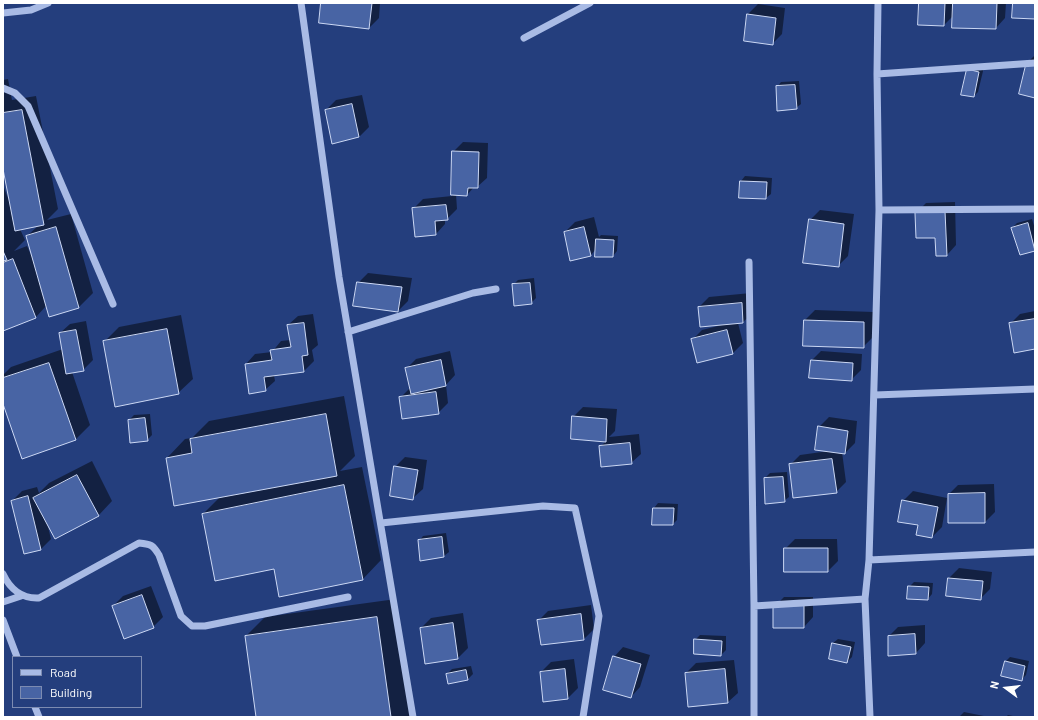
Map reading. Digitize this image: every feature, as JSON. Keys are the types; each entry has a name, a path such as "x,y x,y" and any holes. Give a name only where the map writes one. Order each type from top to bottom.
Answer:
{"street":[{"path":"3,13 31,10 48,3"},
{"path":"300,3 338,276 413,717"},
{"path":"524,38 590,3"},
{"path":"870,717 865,599 869,560 875,395 879,210 877,74 878,3"},
{"path":"877,74 1035,63"},
{"path":"3,88 15,93 28,106 113,304"},
{"path":"879,210 1035,209"},
{"path":"749,262 754,606 754,717"},
{"path":"348,332 473,293 496,289"},
{"path":"875,395 1035,389"},
{"path":"380,523 543,506 575,508 599,616 584,717"},
{"path":"3,602 21,596 39,598 139,543 148,544 154,547 159,555 181,616 192,626 205,626 348,597"},
{"path":"869,560 1035,552"},
{"path":"3,574 6,580 21,596"},
{"path":"754,606 865,599"},
{"path":"3,620 17,656"}],"building":[{"path":"321,3 372,3 369,29 319,23"},
{"path":"919,3 945,3 944,26 918,25"},
{"path":"953,3 997,3 996,29 952,28"},
{"path":"1013,3 1035,3 1035,19 1012,18"},
{"path":"747,14 776,18 773,45 744,41"},
{"path":"1027,61 1035,63 1035,98 1019,94"},
{"path":"967,69 979,72 974,97 961,95"},
{"path":"795,85 797,109 777,111 776,86"},
{"path":"352,104 359,137 332,144 325,110"},
{"path":"22,110 44,225 15,231 3,169 3,113"},
{"path":"452,151 479,152 478,188 468,188 467,196 451,195"},
{"path":"740,181 767,182 766,199 739,198"},
{"path":"446,205 448,220 435,221 436,235 415,237 412,208"},
{"path":"945,211 947,256 936,256 935,238 916,238 915,213"},
{"path":"809,219 844,224 839,267 803,263"},
{"path":"1028,223 1035,251 1020,255 1011,228"},
{"path":"56,227 79,308 49,317 26,236"},
{"path":"584,227 591,256 570,261 564,232"},
{"path":"596,239 614,240 613,257 595,257"},
{"path":"3,251 7,260 3,261"},
{"path":"13,259 36,318 3,331 3,263"},
{"path":"357,282 402,287 398,312 353,306"},
{"path":"530,283 532,304 514,306 512,284"},
{"path":"742,303 743,323 700,327 698,307"},
{"path":"1035,319 1035,349 1014,353 1009,323"},
{"path":"804,320 864,322 864,348 803,346"},
{"path":"304,323 308,355 302,356 304,372 264,377 266,391 249,394 245,364 272,360 270,350 291,347 287,325"},
{"path":"167,329 179,394 115,407 103,341"},
{"path":"76,330 84,371 66,374 59,333"},
{"path":"727,330 733,354 697,363 691,339"},
{"path":"441,360 446,386 411,394 405,368"},
{"path":"811,360 853,363 852,381 809,378"},
{"path":"49,363 76,440 22,459 3,404 3,378"},
{"path":"436,392 439,414 402,419 399,397"},
{"path":"326,414 337,476 174,506 166,458 192,453 190,439"},
{"path":"572,416 607,419 606,442 571,439"},
{"path":"145,418 148,441 130,443 128,420"},
{"path":"818,426 848,431 845,454 815,450"},
{"path":"630,443 632,464 601,467 599,446"},
{"path":"832,459 837,493 793,498 789,464"},
{"path":"394,466 418,470 413,500 390,496"},
{"path":"77,475 99,516 55,539 33,498"},
{"path":"783,477 785,502 765,504 764,478"},
{"path":"344,485 363,580 279,597 274,569 215,581 202,514"},
{"path":"985,493 985,523 948,523 948,494"},
{"path":"28,496 41,550 24,554 11,501"},
{"path":"902,500 938,507 932,538 916,535 918,525 898,522"},
{"path":"653,508 674,508 673,525 652,525"},
{"path":"442,537 444,557 420,561 418,540"},
{"path":"784,548 828,548 828,572 784,572"},
{"path":"948,578 983,581 981,600 946,596"},
{"path":"908,586 929,587 928,600 907,599"},
{"path":"142,595 154,628 124,639 112,606"},
{"path":"804,606 804,628 773,628 773,607"},
{"path":"581,614 584,640 541,645 537,620"},
{"path":"377,617 391,717 256,717 245,636"},
{"path":"453,623 458,659 425,664 420,628"},
{"path":"915,634 916,654 888,656 888,636"},
{"path":"694,639 722,641 721,656 694,654"},
{"path":"832,643 851,647 847,663 829,659"},
{"path":"613,656 641,664 631,698 603,690"},
{"path":"1005,661 1025,666 1022,681 1001,676"},
{"path":"565,669 568,699 543,702 540,672"},
{"path":"725,669 728,703 688,707 685,673"},
{"path":"466,670 468,680 448,684 446,674"}]}
